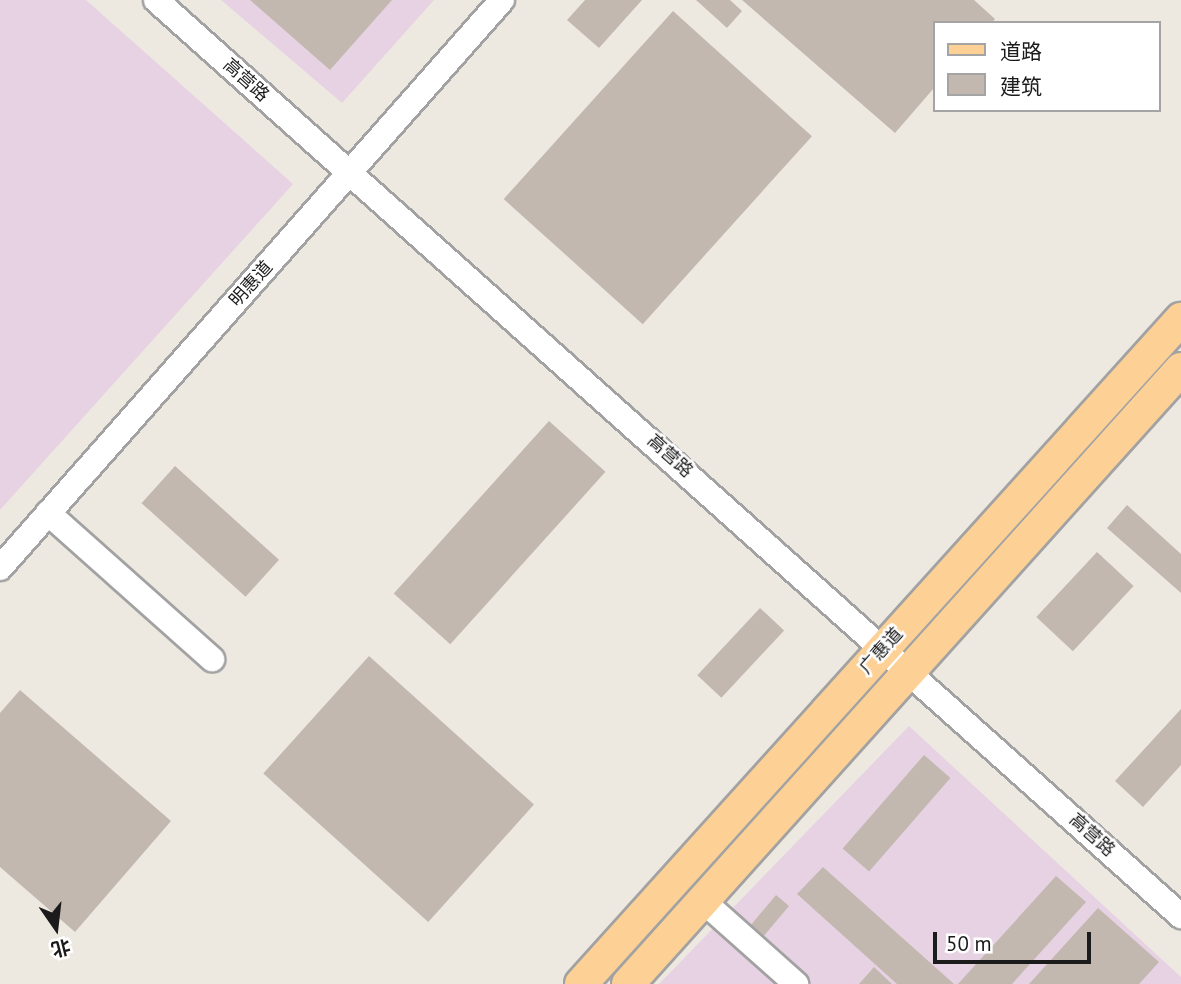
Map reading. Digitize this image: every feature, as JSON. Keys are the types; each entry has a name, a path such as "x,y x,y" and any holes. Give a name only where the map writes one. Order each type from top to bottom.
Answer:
{"main road":[{"name":"广惠道","path":"581,984 1181,318"},
{"name":"广惠道","path":"628,984 908,668 1181,369"}],"street":[{"name":"高营路","path":"156,0 885,647 1181,916"},
{"name":"明惠道","path":"0,568 502,0"},
{"path":"48,513 212,659"},
{"path":"702,901 796,984"}],"shaded area":[{"path":"0,0 86,0 293,184 0,510"},
{"path":"221,0 434,0 342,103"},
{"path":"909,726 1181,977 1181,984 659,984"}],"building":[{"path":"250,0 392,0 330,70"},
{"path":"585,0 642,0 599,48 567,20"},
{"path":"696,0 730,0 742,11 727,28"},
{"path":"742,0 974,0 995,19 932,21 932,90 895,133"},
{"path":"673,11 812,136 643,324 504,199"},
{"path":"549,421 605,472 450,644 394,593"},
{"path":"175,466 279,560 246,597 142,503"},
{"path":"1127,505 1181,554 1181,593 1107,528"},
{"path":"1097,552 1134,586 1073,651 1036,617"},
{"path":"760,608 784,631 721,698 697,675"},
{"path":"369,656 534,805 428,922 263,773"},
{"path":"20,690 171,821 75,932 0,867 0,713"},
{"path":"1181,709 1181,765 1143,807 1115,781"},
{"path":"924,755 950,778 869,872 843,849"},
{"path":"823,867 954,984 897,984 797,894"},
{"path":"1056,876 1086,902 1012,984 958,984"},
{"path":"776,895 789,906 764,936 751,925"},
{"path":"1098,908 1159,962 1139,984 1029,984"},
{"path":"874,967 892,984 859,984"}]}
